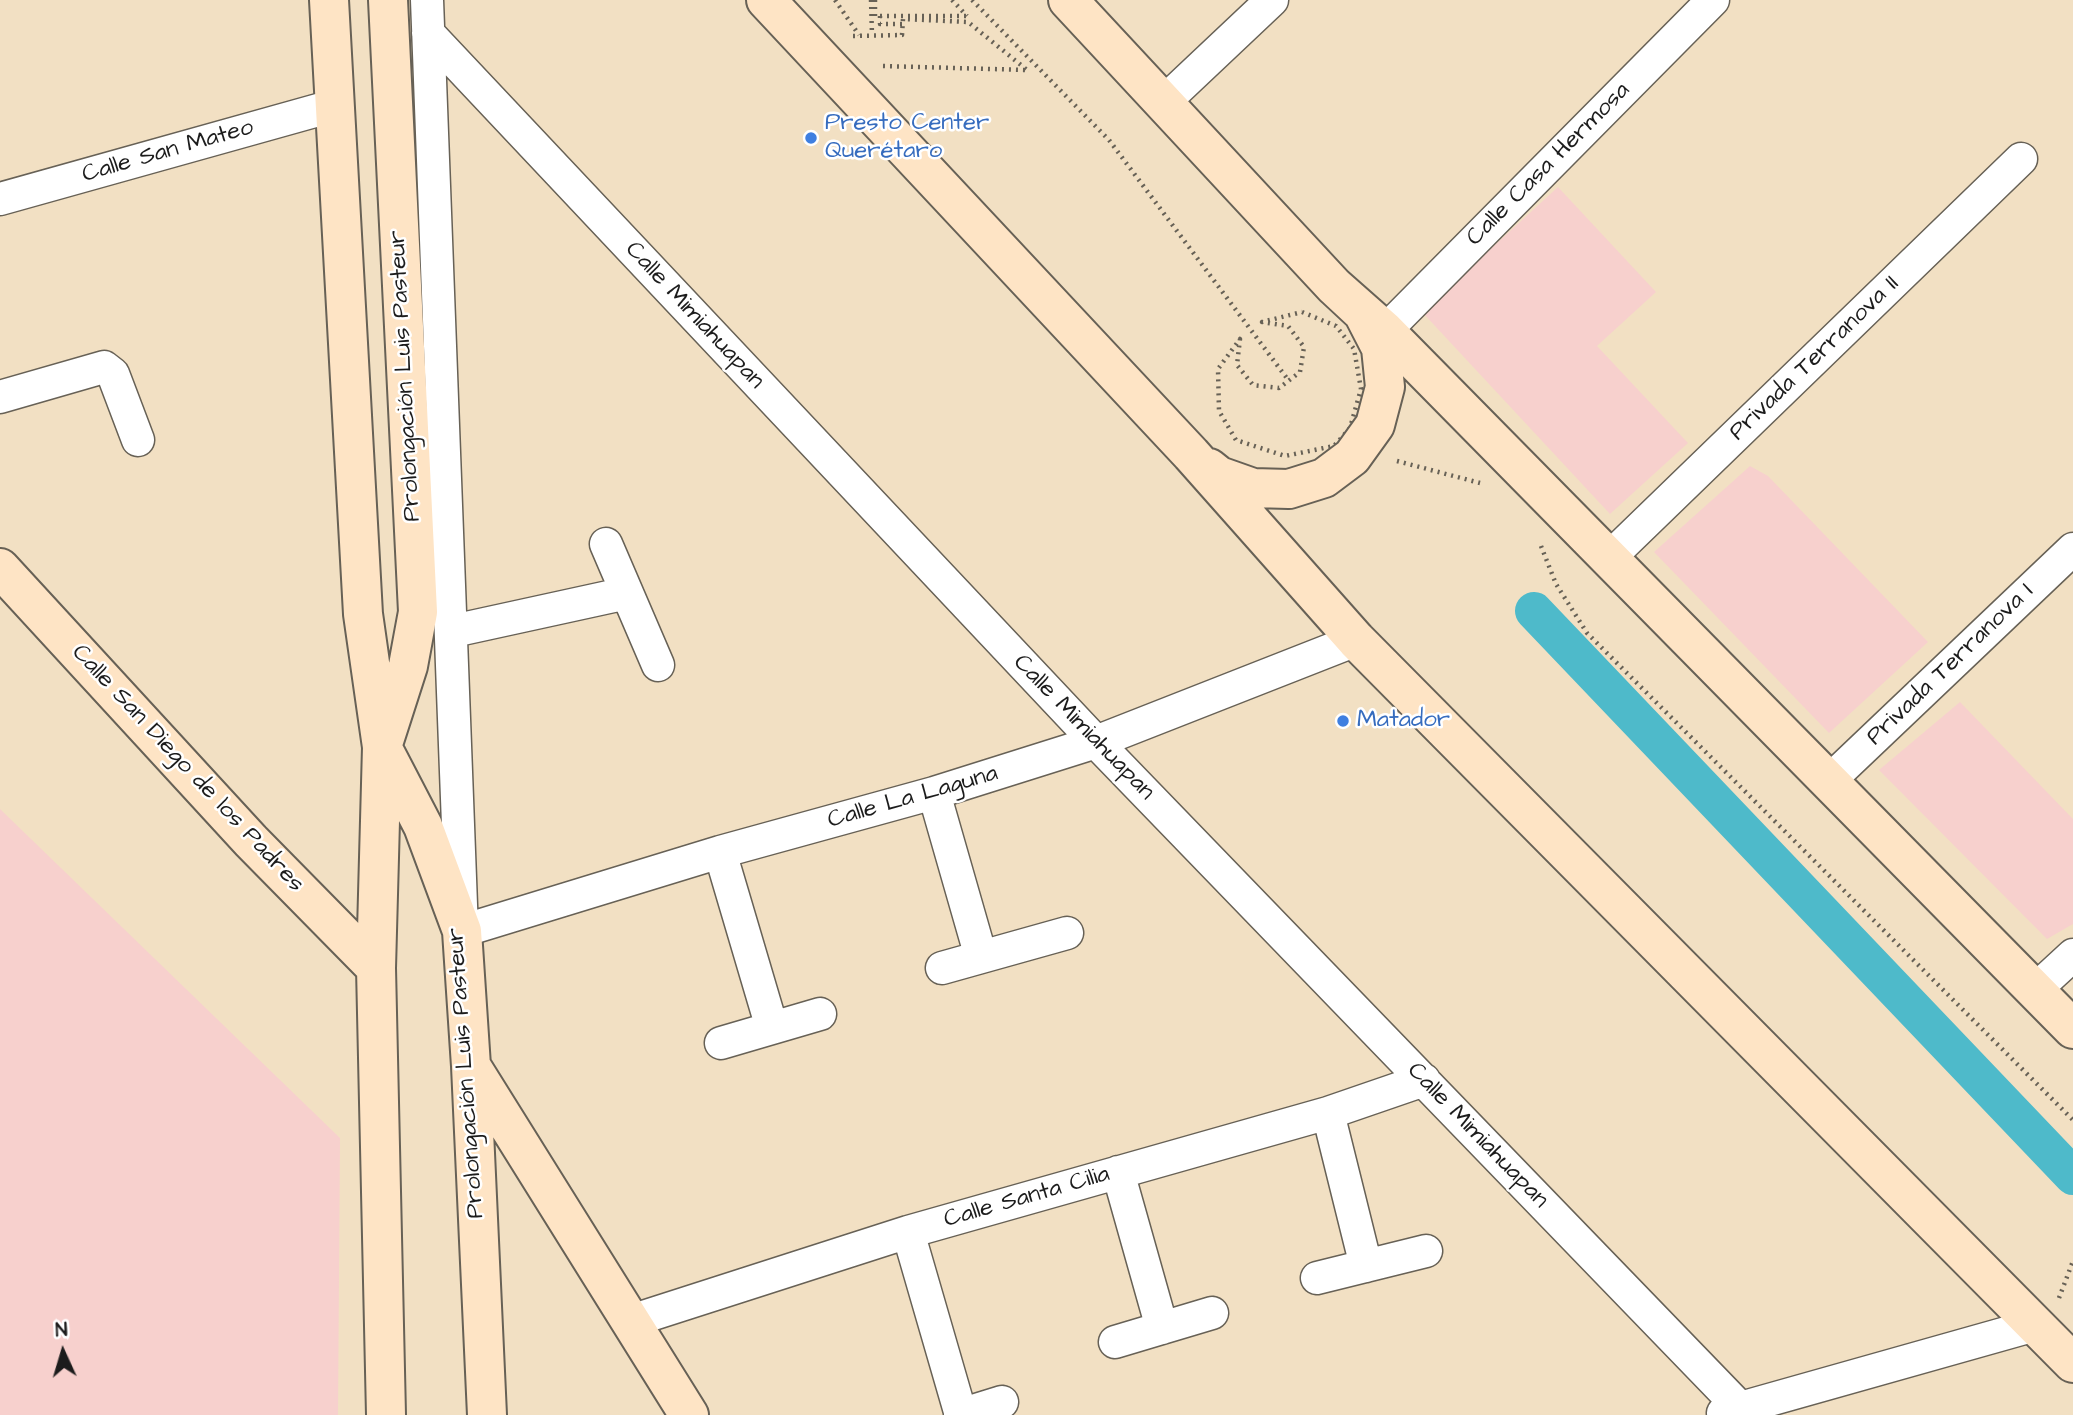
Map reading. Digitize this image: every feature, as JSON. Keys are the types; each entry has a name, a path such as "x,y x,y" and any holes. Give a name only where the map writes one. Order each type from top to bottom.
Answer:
{"main road":[{"name":"Prolongación Luis Pasteur","path":"329,0 363,614 382,747 376,968 386,1415"},
{"name":"Prolongación Luis Pasteur","path":"388,0 418,612 408,666 382,747 423,826 462,932 487,1415"},
{"path":"766,0 1191,454 1356,640 2073,1363"},
{"path":"1068,0 1165,101 1334,286 1363,313 1381,348 1385,387 1375,425 1343,452 1324,478 1289,489 1253,488 1219,476 1191,454"},
{"path":"1334,286 1385,331 2073,1029"},
{"name":"Calle San Diego de los Padres","path":"0,568 251,841 376,968"},
{"path":"471,1066 689,1415"}],"street":[{"path":"427,0 453,631 462,932"},
{"path":"1165,101 1272,0"},
{"name":"Calle Casa Hermosa","path":"1385,331 1713,0"},
{"name":"Calle Mimiahuapan","path":"428,33 1096,742 1424,1080 1735,1412"},
{"name":"Calle San Mateo","path":"0,199 336,105"},
{"name":"Privada Terranova II","path":"1609,558 2021,159"},
{"path":"0,397 104,367 113,374 138,440"},
{"path":"606,544 659,665"},
{"name":"Privada Terranova I","path":"1829,781 2073,549"},
{"path":"453,631 626,593"},
{"name":"Calle La Laguna","path":"462,932 720,852 934,793 1096,742 1356,640"},
{"path":"934,793 981,957"},
{"path":"720,852 772,1028"},
{"path":"942,968 1068,933"},
{"path":"2035,990 2073,955"},
{"path":"721,1042 820,1014"},
{"name":"Calle Santa Cilia","path":"631,1321 908,1232 1328,1113 1424,1080"},
{"path":"1328,1113 1366,1266"},
{"path":"1118,1172 1162,1328"},
{"path":"908,1232 961,1415 1002,1402"},
{"path":"1317,1278 1426,1251"},
{"path":"1115,1342 1212,1313"},
{"path":"1735,1412 2035,1325"}],"path":[{"path":"835,0 860,36"},
{"path":"872,35 873,0"},
{"path":"873,0 875,16 967,16 952,0"},
{"path":"972,0 1109,140 1289,381"},
{"path":"880,16 880,24 902,24"},
{"path":"863,45 853,36 902,35 903,19 968,22 1027,71 886,69 879,61"},
{"path":"1343,452 1361,389 1354,349 1336,326 1302,312 1262,322 1288,326 1304,346 1300,372 1279,388 1253,385 1237,365 1240,339 1218,369 1219,411 1236,440 1286,456 1343,452 1397,461 1485,484"},
{"path":"1537,536 1556,584 1587,632 2073,1120"}],"shaded area":[{"path":"1558,187 1656,292 1597,346 1688,443 1610,514 1422,312"},
{"path":"1750,466 1768,476 1928,642 1829,733 1654,552"},
{"path":"1960,702 2073,819 2073,924 2047,939 1879,770"},
{"path":"0,809 340,1138 338,1415 0,1415"}],"waterway":[{"path":"1534,611 2073,1176"}],"place":[{"name":"Presto Center Querétaro","path":"811,138"},
{"name":"Matador","path":"1343,721"}]}
